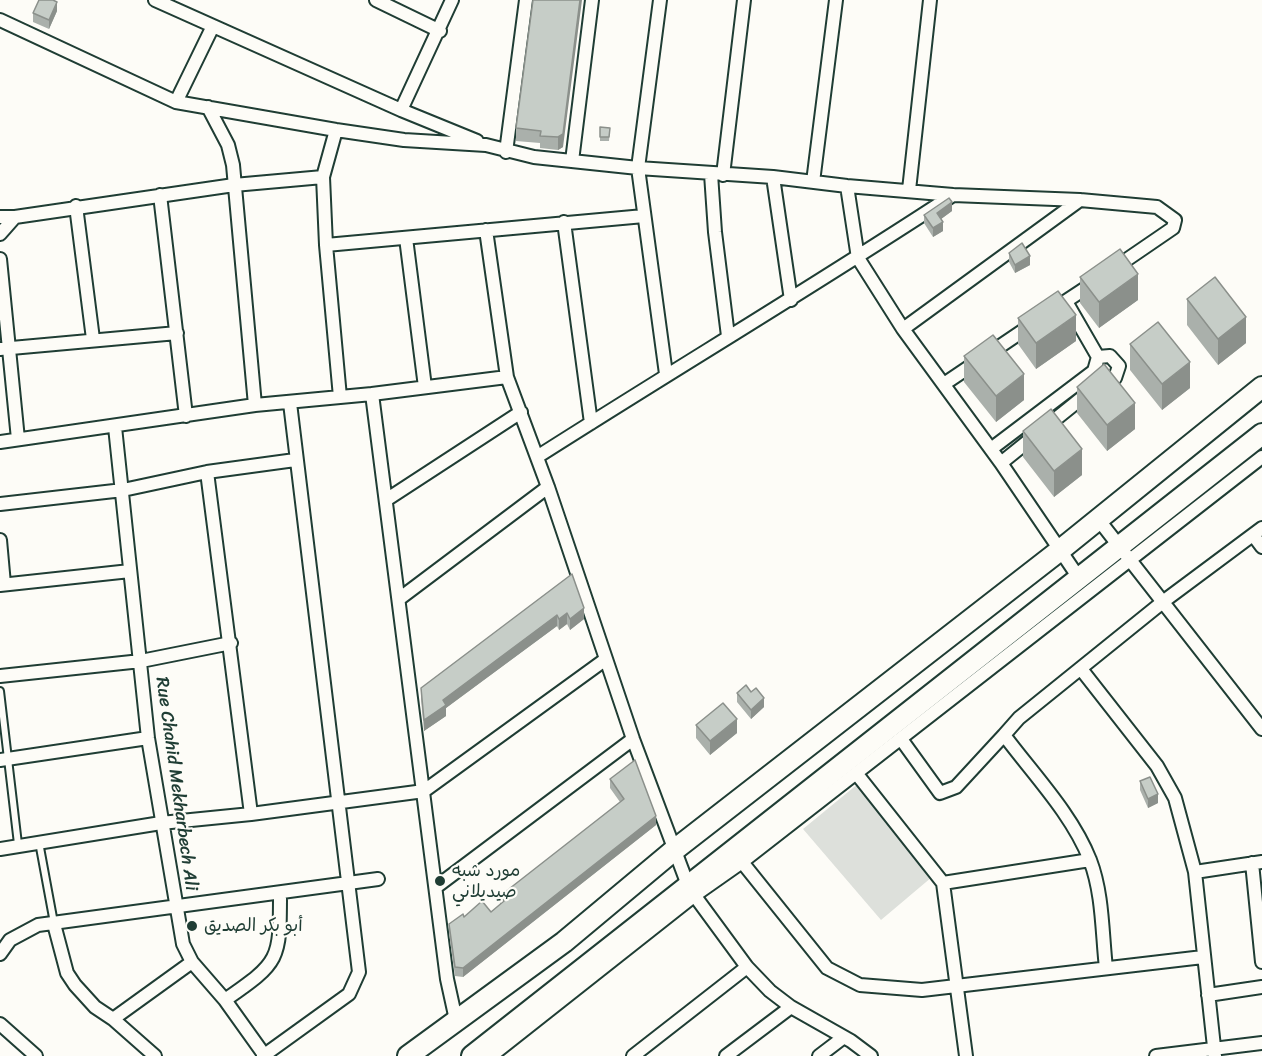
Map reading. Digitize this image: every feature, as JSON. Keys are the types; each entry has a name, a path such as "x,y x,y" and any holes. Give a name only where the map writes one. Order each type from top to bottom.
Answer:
{"main road":[{"path":"408,1056 564,942 673,851 1059,551 1262,387"},
{"path":"472,1056 692,891 1079,578 1126,553 1262,434"}],"street":[{"path":"154,0 401,111 506,152 638,168 773,177 953,195 1080,200 1157,207 1175,220 1173,228 1166,234 944,384"},
{"path":"375,0 440,31"},
{"path":"401,111 440,31 452,0"},
{"path":"506,152 526,0"},
{"path":"572,161 592,0"},
{"path":"660,0 638,168 666,374"},
{"path":"728,336 715,232 717,175 744,0"},
{"path":"813,182 836,0"},
{"path":"909,190 930,0"},
{"path":"0,20 176,102 404,140 486,145"},
{"path":"176,102 213,26"},
{"path":"208,107 228,145 233,165 255,405"},
{"path":"336,130 323,177 326,245 340,397"},
{"path":"0,217 15,217 76,206 234,185 323,177"},
{"path":"773,177 791,300"},
{"path":"847,186 858,258 903,328 1001,463 1079,578"},
{"path":"160,195 186,416"},
{"path":"537,457 666,374 858,258 953,195"},
{"path":"903,328 1080,200"},
{"path":"76,206 93,339"},
{"path":"326,245 644,216"},
{"path":"0,234 15,217"},
{"path":"564,222 591,423"},
{"path":"486,230 507,377 548,487 571,576 606,659 673,851 692,891 747,967 791,1007 872,1056"},
{"path":"406,238 425,387"},
{"path":"0,264 5,349 18,439"},
{"path":"1001,463 1098,376 1098,357 1066,301"},
{"path":"5,349 93,339 177,333"},
{"path":"991,449 1098,376 1115,378 1119,366 1110,356 1098,357"},
{"path":"0,442 255,405 372,394 507,377"},
{"path":"372,394 399,599 415,692 424,791 447,979 456,1020"},
{"path":"264,1056 340,1002 354,987 359,964 295,460 290,403"},
{"path":"386,500 521,412"},
{"name":"Rue Chahid Mekharbech Ali","path":"115,427 148,738 183,944 192,962 225,1000 264,1056"},
{"path":"491,1056 692,891 742,862 901,739 1126,553 1262,458"},
{"path":"0,504 123,490 207,472 295,460"},
{"path":"207,472 231,643 251,814"},
{"path":"399,599 548,487"},
{"path":"1098,519 1262,729"},
{"path":"901,739 940,793 956,787 1018,718 1164,601 1258,532 1262,547"},
{"path":"0,540 2,585 130,571"},
{"path":"0,676 141,661 231,643"},
{"path":"0,849 18,844 161,823 251,814 424,791 606,659"},
{"path":"1081,669 1156,766 1170,790 1195,872 1214,1052"},
{"path":"1004,735 1076,831 1090,860 1098,889 1106,968"},
{"path":"4,760 148,738"},
{"path":"436,887 633,739"},
{"path":"856,773 943,883 966,1056"},
{"path":"943,883 1090,860"},
{"path":"742,862 826,968 860,985 887,989 956,986 1203,957"},
{"path":"1195,872 1257,863 1262,962"},
{"path":"0,954 10,940 38,925 378,879"},
{"path":"225,1000 262,975 277,954 280,894"},
{"path":"54,924 67,974 85,996 155,1056"},
{"path":"114,1019 192,962"},
{"path":"633,1056 747,967"},
{"path":"1208,995 1262,987"},
{"path":"726,1056 791,1007"},
{"path":"0,1024 36,1056"},
{"path":"819,1056 844,1037"},
{"path":"1156,1056 1214,1052 1262,1043"}],"lane":[{"path":"0,691 4,760 18,844"},
{"path":"39,841 54,924"}],"shaded area":[{"path":"859,783 932,877 881,920 803,829"}],"building":[{"path":"39,0 57,2 49,20 33,13"},
{"path":"533,0 580,0 563,134 558,137 540,136 541,131 516,128"},
{"path":"600,127 610,128 609,137 600,137"},
{"path":"949,198 952,202 937,213 943,222 933,228 924,215"},
{"path":"1022,243 1030,256 1015,265 1009,253"},
{"path":"1120,249 1138,274 1099,302 1080,277"},
{"path":"1215,277 1246,317 1218,339 1187,299"},
{"path":"1058,291 1076,315 1036,343 1018,318"},
{"path":"1158,322 1190,362 1162,384 1130,344"},
{"path":"993,335 1024,374 996,396 964,356"},
{"path":"1104,364 1135,403 1107,425 1077,387"},
{"path":"1051,409 1082,449 1054,471 1023,431"},
{"path":"572,574 584,608 570,619 567,613 559,619 557,615 443,700 446,705 424,720 421,688"},
{"path":"746,685 751,692 756,688 764,698 751,710 737,693"},
{"path":"723,703 737,719 710,741 696,725"},
{"path":"635,760 656,816 463,968 455,967 449,924 463,914 464,917 482,901 491,912 504,901 500,896 624,799 610,779"},
{"path":"1150,777 1158,794 1148,799 1140,781"}],"place":[{"name":"مورد شبه صيديلاني","path":"440,881"},
{"name":"أبو بكر الصديق","path":"192,926"}]}
